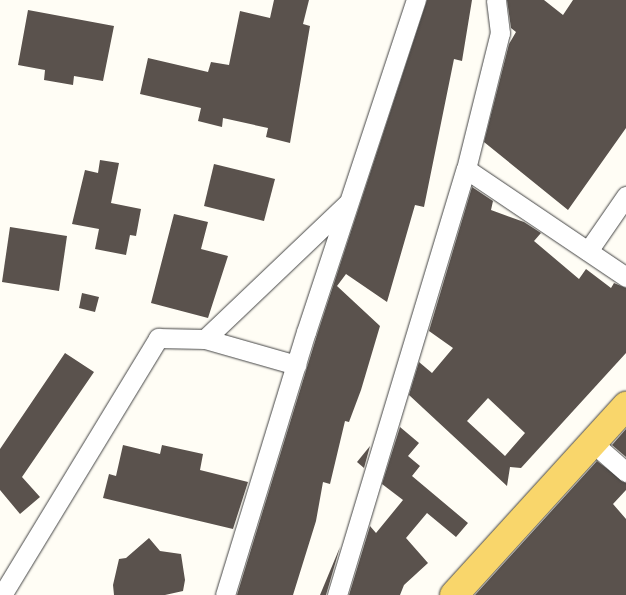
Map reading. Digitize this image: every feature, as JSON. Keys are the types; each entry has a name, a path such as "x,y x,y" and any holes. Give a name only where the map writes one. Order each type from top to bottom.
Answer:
{"main road":[{"path":"460,593 626,406"}],"street":[{"path":"225,595 296,365 416,0"},
{"path":"337,595 466,170 500,34 496,0"},
{"path":"466,170 626,277"},
{"path":"588,251 626,196"},
{"path":"205,339 349,201"},
{"path":"2,595 158,338 205,339 296,365"},
{"path":"594,444 626,472"}],"building":[{"path":"274,0 309,0 303,24 310,26 290,143 266,137 268,128 223,118 222,127 198,121 201,108 140,94 148,58 208,72 211,62 229,65 240,11 270,18"},
{"path":"427,0 472,0 462,61 454,59 424,207 415,205 387,302 346,274 337,286 380,326 361,390 349,422 345,421 330,484 323,482 316,521 293,595 237,595 317,335"},
{"path":"507,0 544,0 563,15 573,0 626,0 626,128 568,210 484,142 509,44 516,32 511,28"},
{"path":"28,10 114,26 103,81 74,76 73,85 44,80 45,70 18,65"},
{"path":"100,160 119,163 111,203 141,209 136,236 130,235 126,255 95,249 99,229 72,224 85,170 98,173"},
{"path":"214,164 275,179 264,221 204,206"},
{"path":"472,187 493,201 491,210 524,222 541,233 534,241 579,279 586,269 611,288 614,283 626,288 626,353 521,468 510,467 507,486 409,395 419,362 432,373 453,348 429,331","holes":["488,398 525,433 505,456 467,421"]},
{"path":"174,214 208,222 201,249 228,256 208,318 151,303"},
{"path":"10,227 67,236 59,291 2,282"},
{"path":"82,293 99,297 95,312 79,308"},
{"path":"65,353 94,372 22,477 40,497 20,514 0,490 0,449"},
{"path":"400,427 419,443 408,456 420,466 412,476 468,523 456,537 427,513 406,538 428,563 404,585 400,595 349,595 370,526 376,533 403,500 382,484"},
{"path":"626,429 626,457 612,445"},
{"path":"123,445 160,454 162,445 203,454 200,470 248,482 233,529 103,498 109,474 116,476"},
{"path":"370,446 364,468 357,462"},
{"path":"597,461 626,483 626,490 613,504 626,519 626,595 475,595"},
{"path":"149,538 160,551 181,554 185,580 183,591 165,595 114,595 113,585 119,559 126,558"},
{"path":"340,547 326,595 320,595"}]}
